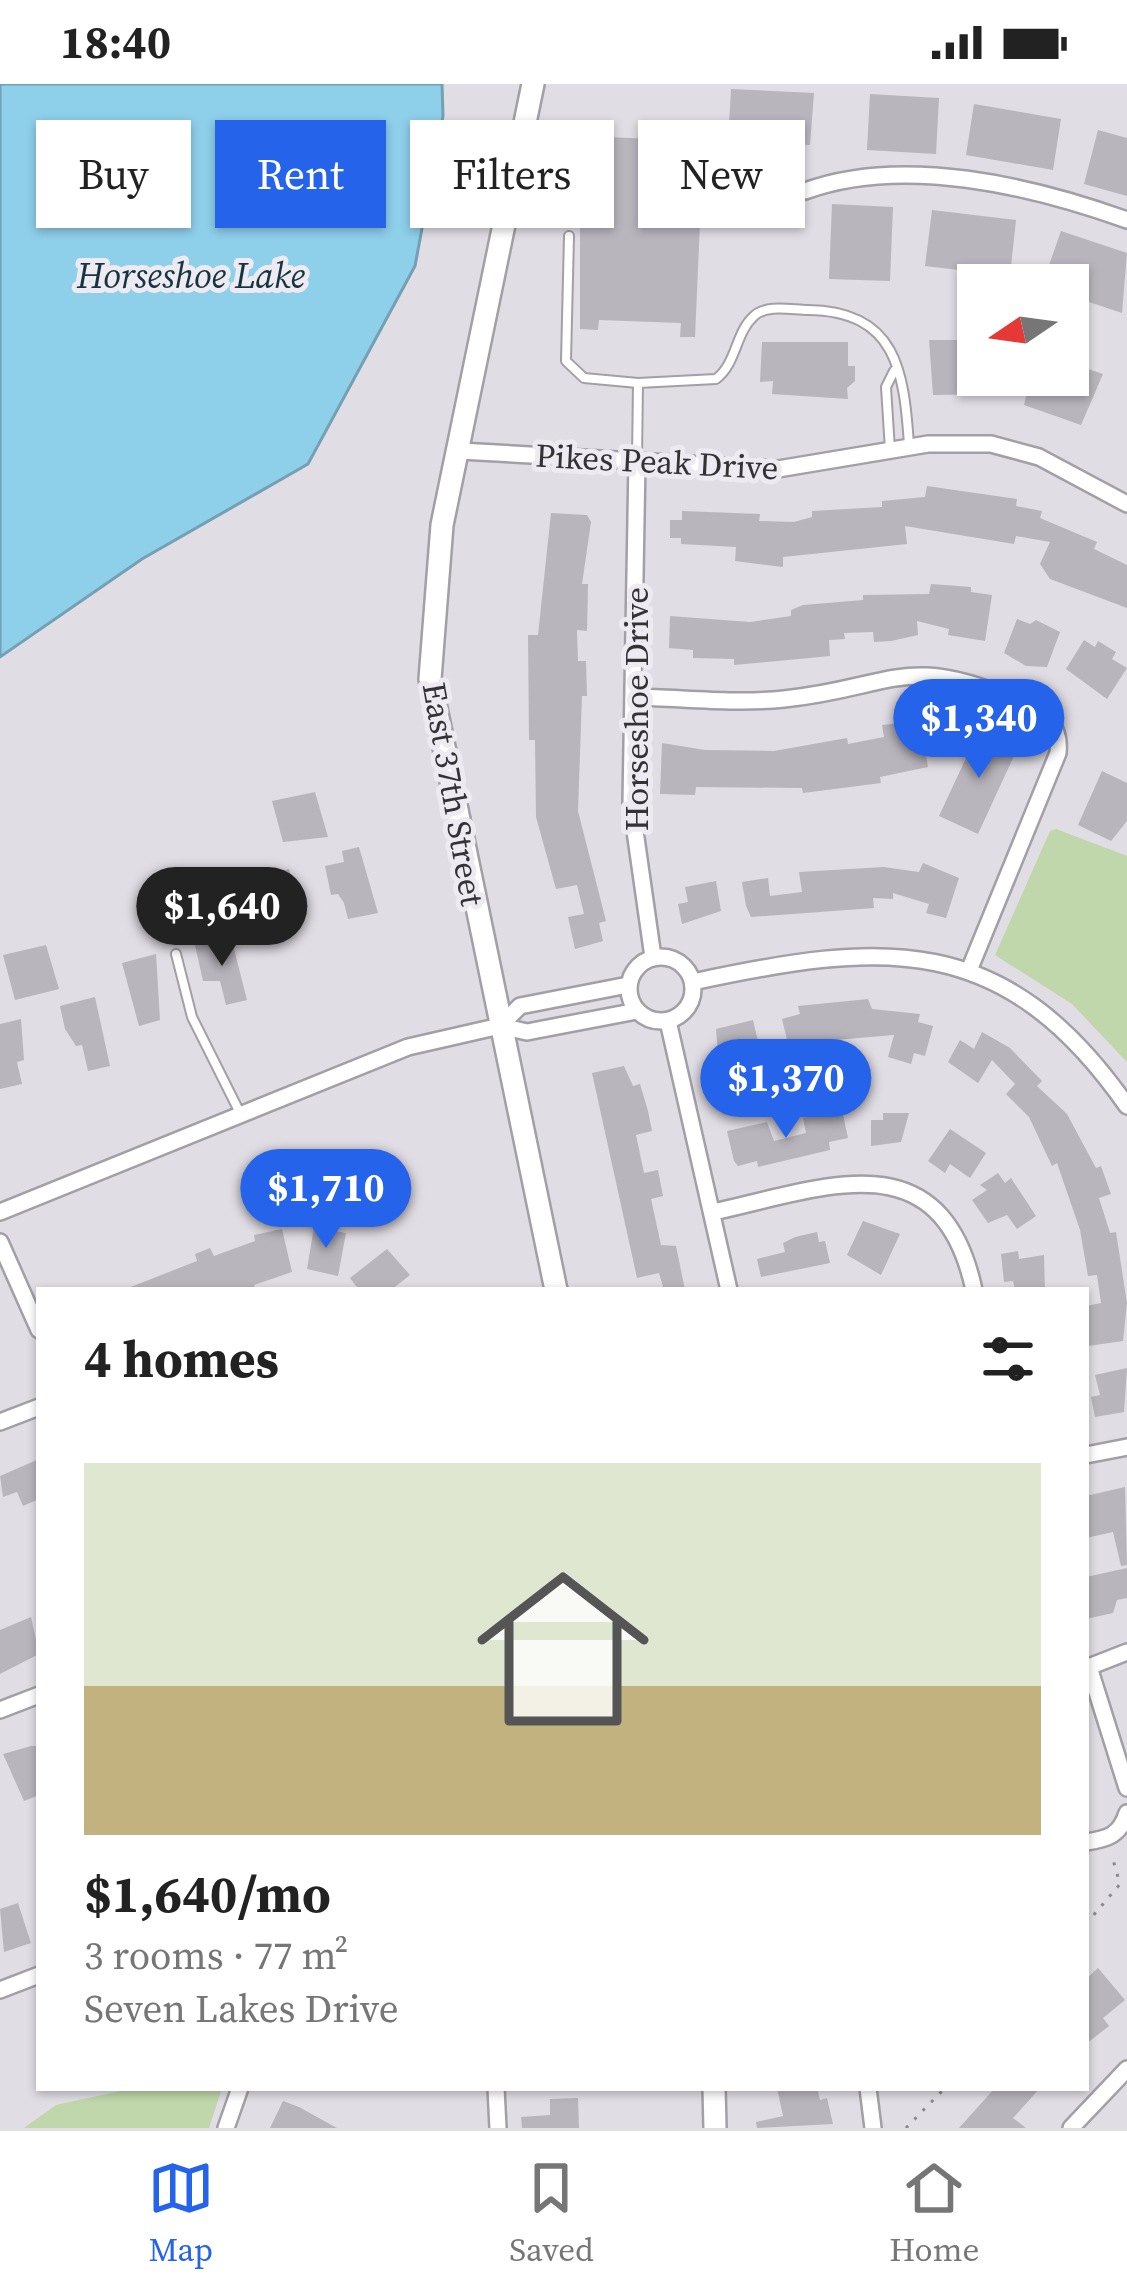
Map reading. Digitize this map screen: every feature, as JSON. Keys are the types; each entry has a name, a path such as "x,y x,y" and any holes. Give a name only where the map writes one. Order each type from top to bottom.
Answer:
{"main road":[{"name":"East 37th Street","path":"533,84 442,525 430,680 555,1287"},
{"path":"715,2091 715,2128"}],"street":[{"path":"806,191 862,176 960,182 1127,220"},
{"name":"Pikes Peak Drive","path":"460,451 778,469 962,442 1017,449 1127,504"},
{"name":"Horseshoe Drive","path":"637,461 631,803 653,957"},
{"path":"636,698 788,699 899,675 945,674 1041,712 1057,730 1058,753 970,968"},
{"path":"692,982 839,955 924,959 970,968 1058,1024 1126,1103"},
{"path":"637,1011 628,986 636,967 653,957 682,964 692,982 690,1002 668,1021"},
{"path":"500,1026 520,1006 628,986"},
{"path":"0,1212 409,1047 500,1026 527,1032 637,1011 668,1021"},
{"path":"668,1021 728,1287"},
{"path":"713,1212 851,1182 904,1188 952,1225 973,1287"},
{"path":"0,1242 36,1323"},
{"path":"0,1422 36,1409"},
{"path":"1089,1454 1127,1447"},
{"path":"1089,1667 1127,1652"},
{"path":"1089,1670 1127,1788"},
{"path":"0,1710 36,1696"},
{"path":"1089,1842 1107,1839 1122,1827 1127,1813"},
{"path":"0,1990 36,1976"},
{"path":"1071,2128 1127,2069"},
{"path":"226,2128 240,2091"},
{"path":"496,2091 498,2128"},
{"path":"868,2091 873,2128"}],"lane":[{"path":"568,236 566,361 584,378 638,383 716,380 731,363 748,323 770,309 860,316 882,334 905,387 909,447"},
{"path":"890,450 886,387 895,370"},
{"path":"637,461 638,383"},
{"path":"176,954 192,1017 240,1115"}],"path":[{"path":"1089,1920 1120,1884 1107,1839"},
{"path":"906,2128 942,2091"}],"green space":[{"path":"1056,829 1127,856 1127,1062 1072,1004 995,955 1050,831"},
{"path":"120,2091 221,2091 209,2128 24,2128 56,2105"}],"water":[{"name":"Horseshoe Lake","path":"0,84 442,84 442,120 410,120 410,228 422,228 415,266 308,464 142,559 0,657"}],"building":[{"path":"731,89 814,93 810,145 805,145 805,120 729,120"},
{"path":"870,94 939,98 936,154 867,150"},
{"path":"974,104 1061,119 1053,170 966,155"},
{"path":"1098,130 1127,138 1127,196 1084,184"},
{"path":"614,137 638,138 638,228 700,228 695,337 680,337 681,323 599,320 598,330 580,329 580,228 614,228"},
{"path":"832,204 893,207 890,281 829,279"},
{"path":"932,210 1016,220 1011,264 957,264 957,270 925,266"},
{"path":"1061,231 1127,253 1122,313 1089,302 1089,264 1049,264"},
{"path":"929,340 957,340 957,395 933,395"},
{"path":"762,342 848,342 848,366 855,366 855,381 847,388 848,399 772,394 773,381 760,382"},
{"path":"1089,369 1103,374 1081,425 1024,405 1026,396 1089,396"},
{"path":"927,486 1017,499 1016,506 1042,511 1040,518 1097,542 1094,549 1127,565 1127,608 1050,579 1040,564 1050,542 1016,536 1014,544 905,526 907,544 783,557 783,567 735,561 736,547 681,544 681,538 670,538 670,520 682,520 682,511 760,514 759,521 794,522 812,517 812,511 882,507 882,501 925,497"},
{"path":"551,513 587,515 591,522 582,584 588,584 587,631 577,630 578,661 586,661 587,696 582,696 578,811 606,921 599,923 603,941 575,949 568,917 584,914 577,885 556,889 536,817 535,740 529,740 528,635 538,635"},
{"path":"931,584 971,587 971,592 992,595 985,641 948,635 949,629 917,621 918,635 891,641 874,642 873,632 844,633 845,639 829,640 830,656 734,665 734,659 693,658 693,650 669,648 670,616 750,622 791,616 791,610 803,605 863,600 863,595 929,594"},
{"path":"1017,619 1030,624 1036,620 1060,632 1047,667 1026,666 1004,653"},
{"path":"1084,640 1095,647 1098,641 1116,652 1112,659 1127,668 1107,699 1066,669"},
{"path":"927,720 935,753 926,755 928,767 880,777 881,783 803,793 802,788 696,787 695,795 660,794 662,743 705,750 774,751 847,738 848,744 884,737 882,725"},
{"path":"980,728 1019,745 978,834 939,816"},
{"path":"1102,771 1127,783 1127,821 1111,841 1078,825"},
{"path":"315,792 328,837 283,842 272,801"},
{"path":"359,847 378,913 348,919 338,894 331,895 325,866 344,862 342,851"},
{"path":"923,863 959,878 946,918 926,913 929,904 893,893 893,899 873,898 874,908 751,917 746,906 742,882 768,878 770,896 802,892 799,872 884,867 919,872"},
{"path":"289,869 295,894 261,902 256,877"},
{"path":"183,880 191,917 148,931 141,889"},
{"path":"716,881 721,911 682,924 678,904 688,902 685,887"},
{"path":"219,939 220,944 232,941 247,1000 226,1005 220,981 203,981 195,945"},
{"path":"46,945 59,989 15,1000 3,955"},
{"path":"156,954 160,1020 139,1026 122,963"},
{"path":"95,997 110,1066 88,1071 82,1045 76,1046 65,1029 60,1006"},
{"path":"868,999 872,1009 920,1014 918,1022 933,1026 925,1056 914,1053 911,1064 888,1057 894,1035 788,1044 782,1019 800,1014 798,1006"},
{"path":"21,1019 24,1060 17,1062 22,1084 0,1089 0,1024"},
{"path":"753,1020 764,1067 720,1077 716,1029"},
{"path":"982,1032 1010,1048 1042,1081 1037,1086 1067,1114 1096,1168 1101,1166 1111,1194 1099,1198 1110,1233 1116,1232 1127,1303 1123,1341 1089,1346 1089,1305 1101,1303 1097,1275 1088,1276 1080,1230 1057,1163 1052,1166 1029,1117 1006,1094 1015,1084 992,1060 978,1083 948,1062 960,1040 974,1049"},
{"path":"624,1066 633,1086 640,1084 652,1131 636,1135 644,1173 658,1170 663,1196 651,1199 661,1245 676,1246 684,1287 663,1287 659,1273 637,1278 592,1073"},
{"path":"842,1110 848,1138 829,1142 830,1150 758,1167 757,1161 738,1166 734,1161 727,1131 767,1122 774,1141 806,1133 803,1118"},
{"path":"883,1113 909,1113 901,1142 871,1146 871,1120 883,1120"},
{"path":"950,1129 986,1153 970,1178 950,1164 945,1173 928,1161"},
{"path":"998,1173 1005,1183 1011,1178 1036,1216 1017,1229 1007,1215 988,1223 972,1200 987,1190 980,1185"},
{"path":"863,1221 900,1234 881,1275 847,1255"},
{"path":"314,1227 346,1233 338,1276 307,1269"},
{"path":"282,1229 292,1272 255,1287 131,1287 197,1261 195,1254 210,1248 214,1256 255,1241 254,1235"},
{"path":"817,1232 819,1242 825,1241 830,1263 761,1277 757,1259 785,1252 783,1243"},
{"path":"387,1249 410,1275 395,1287 357,1287 350,1278"},
{"path":"1018,1251 1019,1259 1044,1255 1045,1287 1014,1287 1013,1281 1004,1282 1001,1254"},
{"path":"1127,1368 1124,1412 1095,1417 1091,1397 1100,1395 1095,1375"},
{"path":"36,1460 36,1500 23,1506 17,1492 3,1497 0,1476"},
{"path":"1125,1487 1127,1565 1121,1566 1113,1532 1089,1537 1089,1495"},
{"path":"1127,1568 1127,1598 1117,1600 1113,1613 1089,1618 1089,1576"},
{"path":"31,1617 36,1656 0,1674 0,1630"},
{"path":"36,1746 36,1796 24,1801 3,1754"},
{"path":"18,1903 31,1943 4,1952 0,1909"},
{"path":"1098,1968 1125,2000 1103,2018 1109,2026 1089,2042 1089,1976"},
{"path":"778,2091 818,2091 820,2100 827,2098 833,2124 757,2128 756,2122 783,2116"},
{"path":"992,2091 1037,2091 1013,2118 1026,2128 959,2128"},
{"path":"578,2098 579,2128 522,2128 521,2117 550,2115 550,2099"},
{"path":"283,2101 299,2107 337,2128 270,2128"}]}
